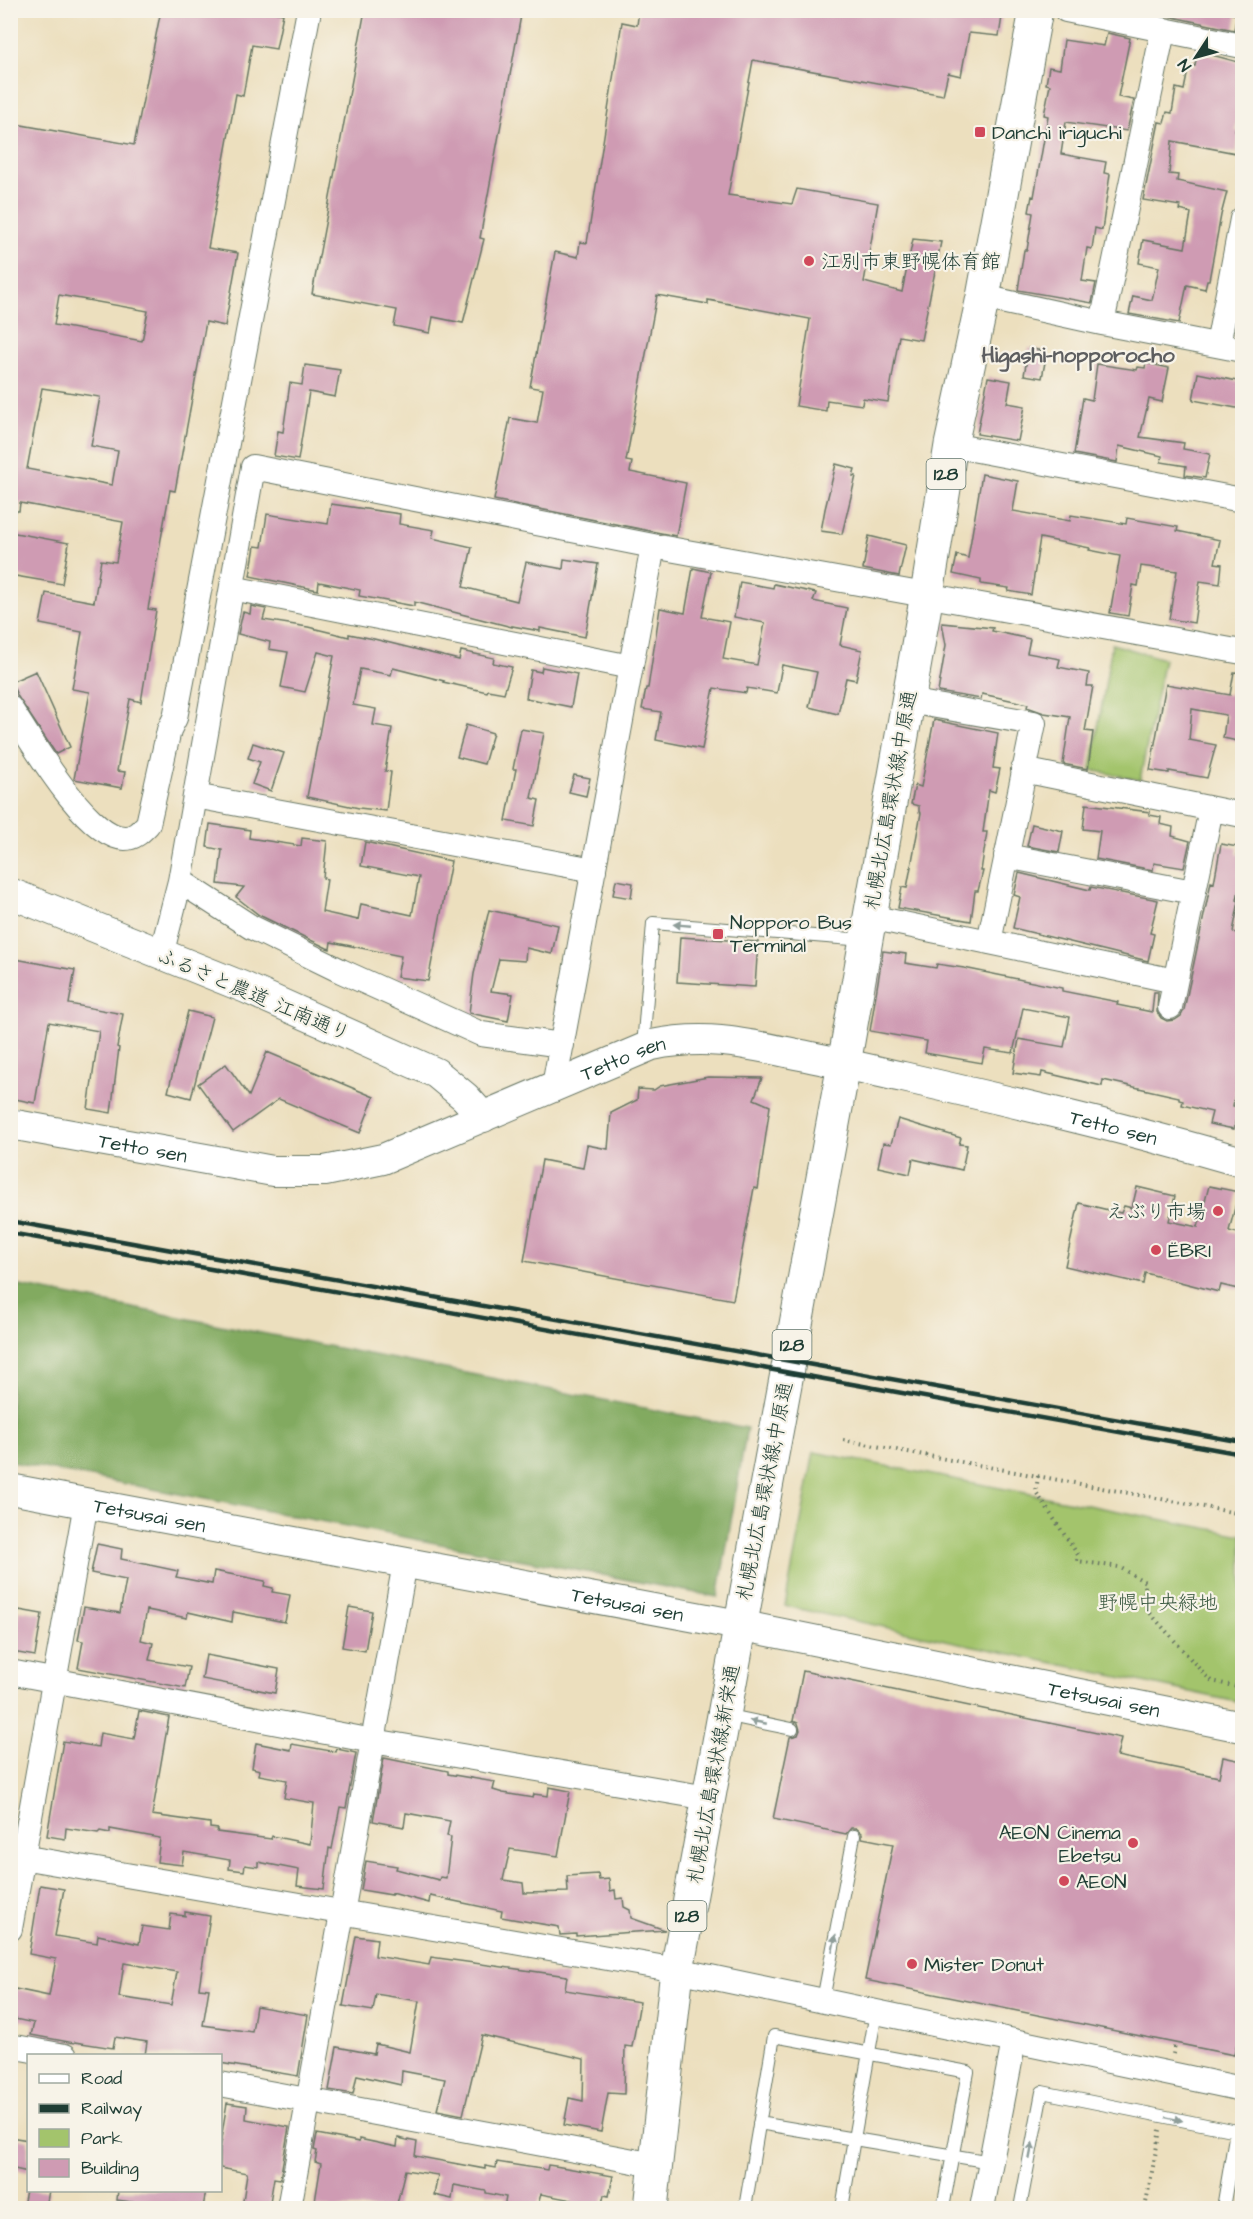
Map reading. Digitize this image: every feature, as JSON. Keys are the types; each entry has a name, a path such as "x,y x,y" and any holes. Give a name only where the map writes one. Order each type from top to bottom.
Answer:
{"main road":[{"name":"札幌北広島環状線;中原通","path":"739,1626 844,1064 951,445 983,297 1036,10"},
{"name":"札幌北広島環状線;新栄通","path":"651,2208 677,1970 739,1626"}],"street":[{"path":"10,708 52,773 88,819 110,834 124,838 138,835 148,825 169,730 175,718 309,10"},
{"path":"1066,10 1242,46"},
{"path":"1102,323 1163,31"},
{"path":"1218,345 1242,219"},
{"path":"983,297 1242,350"},
{"path":"951,445 1242,500"},
{"path":"161,955 180,881 253,467 653,546 1242,652"},
{"path":"554,1086 653,546"},
{"path":"232,588 631,667"},
{"path":"908,701 1034,723 989,942"},
{"path":"1023,770 1242,815"},
{"path":"195,795 594,870"},
{"path":"1170,1007 1211,809"},
{"path":"1006,856 1193,892"},
{"path":"180,881 250,927 481,1034 562,1045"},
{"name":"ふるさと農道 江南通り","path":"10,893 246,988 436,1073 465,1097 483,1117"},
{"path":"868,929 989,942 1175,981"},
{"name":"Tetto sen","path":"10,1124 273,1171 300,1172 354,1167 383,1159 643,1049 679,1040 708,1039 738,1041 1061,1113 1242,1162"},
{"name":"Tetsusai sen","path":"10,1489 739,1626 1242,1727"},
{"path":"10,1929 17,1856 55,1679 86,1503"},
{"path":"289,2208 405,1563"},
{"path":"10,1672 373,1740 708,1798"},
{"path":"17,1856 677,1970 1242,2089"},
{"path":"982,2208 1014,2041"},
{"path":"10,2046 59,2054"},
{"path":"222,2084 656,2165"}],"lane":[{"path":"643,1049 653,923 868,929"},
{"path":"723,1715 792,1729"},
{"path":"823,2000 854,1836"},
{"path":"842,2208 876,2012"},
{"path":"745,2208 774,2036 968,2072 943,2208"},
{"path":"1020,2208 1042,2092 1236,2131 1223,2208"},
{"path":"759,2123 991,2162"}],"path":[{"path":"843,1440 1242,1514"},
{"path":"1038,1476 1036,1492 1078,1555 1077,1561 1119,1567 1145,1582 1144,1606 1203,1673 1212,1681 1242,1688"}],"green space":[{"path":"1112,644 1164,659 1140,780 1091,770"},
{"path":"10,1284 747,1428 718,1597 11,1462"},
{"name":"野幌中央緑地","path":"814,1452 1242,1535 1242,1703 785,1606"}],"building":[{"path":"161,10 265,10 283,14 276,49 252,45 243,96 236,94 208,248 238,253 225,326 206,322 175,491 170,490 148,609 156,610 141,702 130,699 117,771 125,772 122,788 74,779 90,692 72,689 82,632 40,624 46,593 94,602 101,560 116,562 123,522 20,503 19,511 10,511 10,123 134,145","holes":["59,295 148,311 142,341 54,325","42,388 100,397 91,446 118,451 112,485 27,469"]},
{"path":"365,10 522,10 480,238 484,239 463,323 433,317 430,333 394,326 397,310 312,294"},
{"path":"639,10 1003,10 999,36 969,33 961,76 948,73 943,95 753,60 728,195 792,204 797,189 878,203 864,282 902,292 913,239 941,242 921,340 899,336 888,402 863,398 862,405 827,400 826,411 796,406 810,319 708,300 708,304 657,295 626,461 632,462 630,472 686,483 676,536 494,500 510,418 537,423 543,389 530,387 555,252 578,257 580,242 587,243 622,22 637,25"},
{"path":"1149,10 1218,10 1237,15 1234,30 1149,12"},
{"path":"1107,33 1130,38 1118,97 1134,100 1127,131 1066,122 1061,154 1106,162 1104,173 1110,174 1102,230 1095,228 1092,249 1087,248 1082,281 1096,283 1092,303 1018,290 1033,213 1029,212 1032,196 1034,197 1048,116 1044,115 1050,85 1046,84 1049,67 1060,69 1064,40 1104,46"},
{"path":"1197,51 1242,63 1242,94 1235,131 1240,131 1236,153 1172,141 1169,174 1178,175 1177,181 1227,192 1209,280 1207,280 1205,289 1187,285 1179,323 1129,314 1133,296 1152,300 1159,267 1139,263 1143,240 1185,248 1191,213 1180,210 1181,206 1143,200 1159,122 1164,123 1167,112 1172,113 1176,88 1184,90 1189,65 1195,66"},
{"path":"1029,348 1047,352 1042,378 1024,375"},
{"path":"1146,363 1169,368 1162,402 1149,399 1140,437 1184,443 1183,449 1210,454 1205,478 1185,475 1186,466 1161,462 1162,456 1119,446 1117,462 1074,454 1083,398 1092,400 1097,364 1137,370 1138,367 1145,368"},
{"path":"305,365 340,370 335,397 309,392 298,460 274,456 278,431 283,432 290,383 302,385"},
{"path":"1198,373 1242,382 1242,409 1193,400"},
{"path":"988,377 1011,381 1007,403 1025,406 1018,441 977,434"},
{"path":"836,464 855,469 853,476 856,476 842,534 821,531"},
{"path":"982,474 1018,481 1013,511 1070,521 1071,515 1126,524 1127,518 1178,527 1177,531 1220,540 1215,563 1222,564 1220,584 1200,581 1194,623 1169,619 1177,571 1141,566 1138,586 1133,585 1128,616 1110,613 1120,556 1089,550 1090,548 1040,538 1031,595 1008,591 1009,588 981,584 981,580 953,574 957,555 968,558"},
{"path":"331,504 400,514 399,524 434,530 432,538 472,547 463,587 517,601 526,562 563,569 564,559 598,564 585,637 540,628 540,631 512,627 414,602 414,606 359,596 360,590 319,582 318,590 250,576 255,546 262,547 267,514 328,524"},
{"path":"10,532 69,543 62,584 10,575"},
{"path":"869,536 906,545 899,576 863,569"},
{"path":"693,568 711,572 702,617 730,622 723,659 757,665 765,623 734,617 740,582 773,588 774,584 816,593 813,601 847,608 840,645 862,650 856,680 846,678 838,714 809,707 817,672 782,665 777,693 747,688 746,693 714,688 702,749 656,740 661,712 642,709 646,688 648,688 660,608 685,613"},
{"path":"251,606 266,609 263,620 308,627 349,637 349,634 374,639 459,660 461,651 494,658 493,663 512,667 504,693 488,690 487,692 393,668 391,675 360,669 353,705 376,709 373,725 392,728 385,771 391,772 386,811 307,797 334,656 318,652 305,692 281,687 288,652 269,649 270,642 238,634 243,612 250,614"},
{"path":"942,623 993,628 992,631 1030,639 1027,653 1060,659 1058,667 1089,673 1087,686 1093,686 1085,731 1093,732 1088,769 1063,764 1070,717 1044,713 1027,707 1028,704 982,694 981,699 938,692 946,645"},
{"path":"542,667 577,674 571,707 526,698 531,670 541,672"},
{"path":"36,671 70,747 56,754 18,697 11,682"},
{"path":"1234,672 1242,673 1242,742 1223,738 1226,715 1192,709 1189,740 1216,745 1207,778 1150,770 1166,684 1230,695"},
{"path":"934,720 998,733 993,768 1000,769 995,792 989,790 983,832 987,832 981,871 983,871 978,891 975,891 971,921 898,908 902,887 907,888 921,813 919,806 911,804 915,785 921,787"},
{"path":"466,725 493,733 484,764 457,757"},
{"path":"521,729 544,733 531,798 539,800 534,826 506,821"},
{"path":"253,743 284,753 271,791 252,784 260,762 248,758"},
{"path":"574,775 590,778 586,796 569,792"},
{"path":"1086,804 1150,812 1149,815 1161,817 1160,824 1173,827 1172,836 1190,841 1184,868 1154,863 1153,870 1096,859 1100,831 1083,829"},
{"path":"210,824 250,830 249,838 301,846 302,838 327,841 323,878 327,879 322,912 358,920 361,904 412,915 419,877 361,866 365,842 451,861 428,981 397,977 401,956 331,942 330,949 259,915 236,897 244,887 218,884 222,850 207,847"},
{"path":"1032,824 1063,831 1059,852 1027,846"},
{"path":"1221,844 1238,847 1237,854 1242,855 1237,900 1239,901 1233,932 1242,934 1242,1054 1233,1106 1238,1107 1234,1129 1209,1124 1212,1112 1182,1105 1183,1101 1179,1100 1179,1097 1103,1080 1102,1086 1042,1072 1041,1077 1013,1073 1019,1039 1064,1047 1070,1017 1023,1008 1013,1053 985,1049 982,1063 925,1053 927,1041 870,1031 883,951 906,954 905,963 936,968 937,964 964,968 1062,988 1062,991 1118,1002 1117,1005 1152,1012 1154,992 1158,992 1157,1012 1167,1021 1175,1020 1184,1010"},
{"path":"1019,873 1090,890 1091,887 1158,900 1150,933 1154,934 1148,961 1013,928 1020,897 1014,895"},
{"path":"616,880 633,883 631,898 613,895"},
{"path":"489,910 558,925 552,954 526,948 525,961 499,959 491,991 513,994 508,1021 469,1013 474,974"},
{"path":"680,937 758,942 755,987 677,982"},
{"path":"10,958 75,970 69,1004 123,1014 117,1047 119,1048 111,1113 88,1109 99,1031 49,1022 35,1103 10,1098"},
{"path":"188,1011 212,1017 191,1098 168,1092"},
{"path":"267,1052 374,1097 360,1133 279,1099 233,1132 198,1084 226,1064 249,1096"},
{"path":"708,1077 762,1078 754,1099 770,1106 758,1189 754,1188 733,1300 524,1261 542,1160 583,1168 587,1145 608,1149 611,1113 637,1100 638,1089 654,1090 660,1086"},
{"path":"898,1119 961,1138 959,1144 967,1145 962,1170 913,1159 910,1174 878,1167 883,1143 891,1144"},
{"name":"ËBRI","path":"1209,1186 1239,1192 1229,1231 1242,1234 1242,1290 1221,1285 1219,1292 1145,1273 1143,1284 1065,1266 1079,1203 1121,1213 1124,1206 1132,1208 1137,1187 1175,1196 1169,1221 1198,1227"},
{"path":"97,1544 122,1549 121,1559 178,1571 176,1577 212,1584 214,1571 265,1581 264,1586 273,1588 272,1592 290,1595 285,1622 233,1612 232,1622 188,1612 187,1618 147,1610 141,1640 153,1643 149,1660 189,1667 185,1688 78,1668 83,1641 78,1640 84,1607 120,1613 126,1580 91,1573"},
{"path":"349,1607 372,1611 365,1651 342,1647"},
{"path":"19,1610 42,1614 35,1656 12,1652"},
{"path":"206,1655 279,1669 275,1693 202,1679"},
{"name":"AEON","path":"803,1671 1121,1738 1117,1756 1219,1777 1223,1757 1242,1761 1242,1919 1237,1944 1242,1945 1242,2044 1237,2043 1234,2055 865,1980 893,1844 862,1838 862,1833 856,1828 851,1828 846,1834 773,1819 790,1737 798,1735 800,1730 798,1723 793,1721"},
{"path":"139,1711 169,1717 152,1815 210,1823 210,1828 218,1829 217,1832 271,1839 272,1836 310,1844 314,1803 284,1798 287,1780 259,1775 260,1770 252,1768 256,1743 291,1750 292,1744 356,1753 346,1808 340,1807 332,1849 329,1848 324,1889 297,1886 299,1870 258,1862 258,1867 245,1865 244,1871 229,1869 230,1860 184,1852 182,1865 157,1862 160,1838 110,1829 110,1833 100,1831 98,1833 66,1828 65,1839 47,1836 63,1741 98,1747 100,1733 134,1739"},
{"path":"384,1758 448,1771 448,1774 495,1782 493,1790 503,1793 533,1798 534,1794 548,1796 549,1787 570,1791 558,1856 510,1849 503,1880 523,1883 524,1893 568,1892 567,1876 598,1874 599,1880 609,1879 610,1891 615,1890 616,1899 623,1898 624,1907 630,1910 631,1918 665,1930 560,1935 559,1927 501,1917 502,1911 430,1896 429,1903 392,1893 392,1895 361,1890 366,1861 397,1866 396,1869 439,1880 440,1877 446,1878 451,1837 447,1836 450,1821 406,1813 404,1827 373,1821"},
{"path":"40,1885 64,1889 55,1936 97,1943 98,1935 139,1944 142,1926 169,1930 171,1914 185,1916 185,1912 210,1916 199,1988 209,1989 203,2025 252,2032 256,2006 308,2015 298,2076 222,2063 222,2054 145,2054 147,2042 115,2037 113,2048 31,2035 34,2023 10,2018 15,1989 49,1996 56,1959 29,1954","holes":["124,1963 177,1972 171,2005 119,1997"]},
{"path":"356,1936 377,1939 375,1956 429,1965 431,1957 567,1976 565,1990 640,2002 632,2047 625,2046 624,2094 608,2093 601,2132 564,2125 569,2098 583,2101 584,2059 482,2035 463,2115 437,2110 445,2079 402,2071 401,2085 357,2075 353,2094 329,2090 337,2047 374,2054 376,2044 410,2052 419,2001 376,1994 373,2011 343,2006"},
{"path":"227,2103 247,2106 246,2119 289,2127 280,2179 274,2178 269,2208 242,2208 247,2173 222,2168 222,2133"},
{"path":"317,2134 359,2142 359,2139 397,2147 398,2138 417,2142 415,2156 485,2169 485,2166 496,2168 497,2162 547,2170 548,2165 613,2176 609,2196 604,2195 601,2208 570,2208 572,2200 541,2194 537,2208 504,2208 506,2197 454,2185 452,2199 434,2195 438,2175 405,2170 396,2208 314,2208 321,2164 315,2162 317,2151 314,2150"},
{"path":"10,2137 27,2140 27,2172 10,2168"},
{"path":"26,2190 27,2192 49,2192 46,2208 23,2206"},
{"path":"118,2192 206,2192 203,2208 173,2208 117,2200"}],"railway":[{"path":"10,1221 1242,1442"},
{"path":"10,1233 1242,1454"}],"place":[{"name":"Danchi iriguchi","path":"980,132"},
{"name":"江別市東野幌体育館","path":"809,261"},
{"name":"Nopporo Bus Terminal","path":"718,934"},
{"name":"えぶり市場","path":"1218,1211"},
{"name":"ËBRI","path":"1156,1250"},
{"name":"AEON Cinema Ebetsu","path":"1133,1843"},
{"name":"AEON","path":"1064,1881"},
{"name":"Mister Donut","path":"912,1964"}],"district":[{"name":"Higashi-nopporocho","path":"1078,354"}]}
